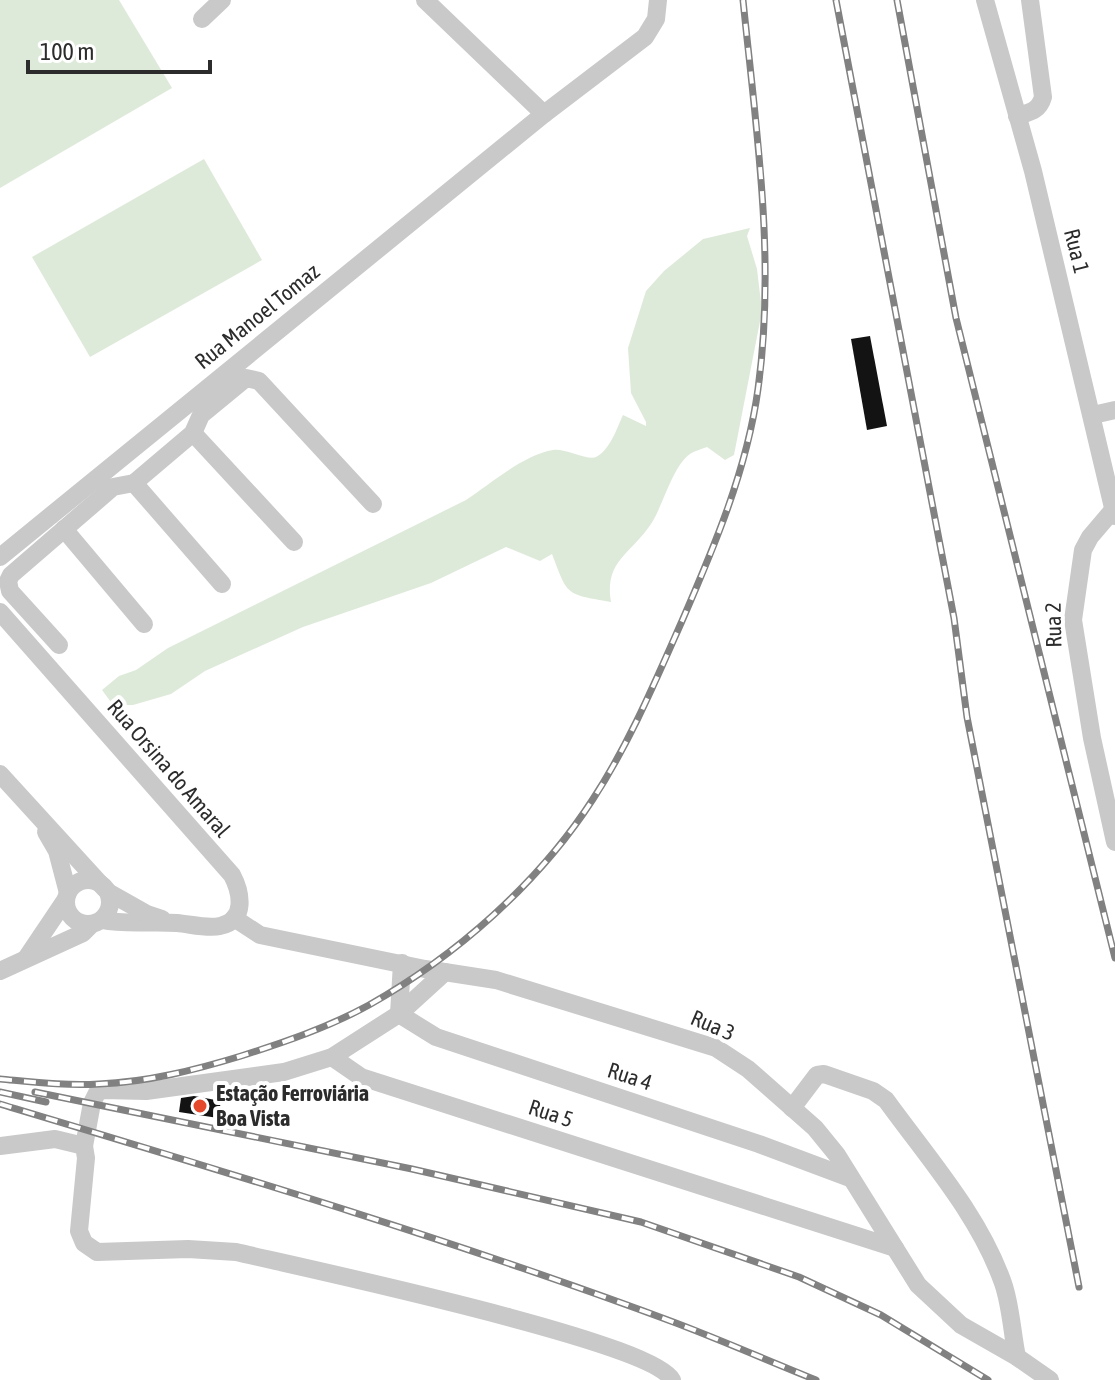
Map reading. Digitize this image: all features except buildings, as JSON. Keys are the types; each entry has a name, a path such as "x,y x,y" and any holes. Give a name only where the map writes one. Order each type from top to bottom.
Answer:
{"street":[{"path":"202,19 222,0"},
{"path":"425,0 544,114"},
{"name":"Rua Manoel Tomaz","path":"0,557 544,114 645,37 656,19 658,0"},
{"name":"Rua 1","path":"985,0 1093,415 1114,513"},
{"path":"1017,116 1040,107 1043,97 1030,0"},
{"path":"59,645 10,591 8,581 11,575 113,487 134,483 193,433 201,415 246,378 254,378 373,504"},
{"path":"1093,415 1115,410"},
{"path":"193,433 294,542"},
{"path":"132,448 148,470"},
{"path":"134,483 222,584"},
{"name":"Rua 2","path":"1114,513 1090,537 1083,550 1073,620 1092,738 1115,842"},
{"path":"64,529 144,624"},
{"name":"Rua Orsina do Amaral","path":"0,612 232,875 240,890 241,902 234,918"},
{"path":"0,774 106,890 110,904 97,922 83,933 1,970"},
{"path":"34,808 57,851 70,915 83,924 220,926 234,918"},
{"path":"25,960 72,887 85,880 93,881 147,914 176,923"},
{"name":"Rua 3","path":"234,918 260,935 496,980 716,1048 748,1069 815,1128 830,1146 918,1285 961,1325 1050,1380"},
{"path":"399,1014 402,963"},
{"path":"445,972 399,1014 332,1057 284,1072 146,1091 103,1090 94,1098 84,1146 86,1158 79,1231 84,1243 97,1252 188,1249 236,1252 533,1322 653,1363 671,1375 672,1380"},
{"name":"Rua 4","path":"399,1014 436,1037 759,1144 850,1178"},
{"name":"Rua 5","path":"332,1057 361,1077 895,1248"},
{"path":"792,1108 817,1075 824,1074 873,1091 886,1100 989,1248 1004,1287 1017,1357"},
{"path":"0,1146 55,1139 84,1146"}],"green space":[{"path":"0,0 119,0 172,88 0,188"},
{"path":"204,159 262,260 90,357 32,257"},
{"path":"750,228 747,236 757,269 762,311 734,455 725,460 707,447 684,460 651,524 615,567 611,577 611,602 570,591 552,554 540,561 506,547 431,583 303,627 205,671 171,694 133,705 113,705 102,690 119,676 136,670 168,648 466,500 531,457 558,450 596,457 609,444 623,415 646,426 631,393 628,348 646,291 664,271 703,239"}],"railway":[{"path":"0,1079 87,1084 153,1078 241,1056 338,1020 401,986 493,915 547,860 593,799 641,712 694,593 728,508 753,419 763,340 765,243 743,0"},
{"path":"836,0 954,618 967,717 1079,1287"},
{"path":"897,0 956,318 1115,958"},
{"path":"0,1092 46,1102"},
{"path":"35,1092 412,1169 641,1222 799,1277 881,1315 988,1380"},
{"path":"0,1104 255,1181 508,1263 676,1323 816,1380"}],"place":[{"name":"Estação Ferroviária Boa Vista","path":"200,1106"}]}
